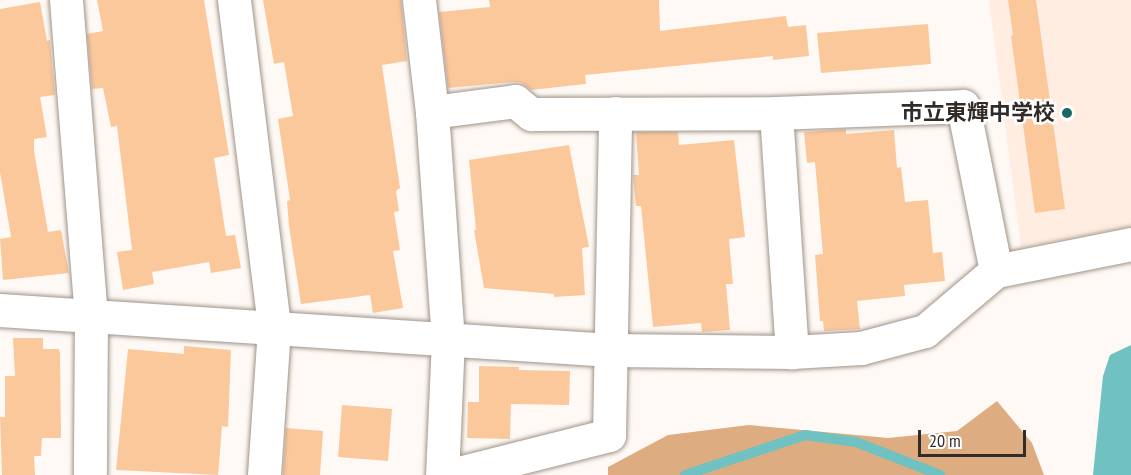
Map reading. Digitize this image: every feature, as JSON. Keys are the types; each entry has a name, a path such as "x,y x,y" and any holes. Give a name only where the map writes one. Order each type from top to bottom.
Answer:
{"street":[{"path":"66,0 91,316 90,475"},
{"path":"234,0 274,328 264,475"},
{"path":"419,0 432,112 448,339 442,475"},
{"path":"432,112 515,101 531,114 776,113 963,106 996,271"},
{"path":"451,475 609,435 615,113"},
{"path":"776,113 792,352"},
{"path":"0,310 611,350 792,352 861,348 925,331 996,271 1131,244"}],"shaded area":[{"name":"市立東輝中学校","path":"989,0 1131,0 1131,226 1021,247"},
{"path":"997,401 1032,443 1044,475 608,475 608,467 668,435 749,425 888,438 957,431"}],"water":[{"path":"1131,345 1131,475 1093,475 1103,376 1110,355"}],"building":[{"path":"97,0 204,0 229,155 214,158 226,236 235,235 241,268 211,273 209,262 152,272 154,284 123,290 117,252 132,250 117,126 111,127 103,88 92,89 87,34 103,31"},
{"path":"263,0 401,0 407,61 382,65 400,188 396,191 399,211 394,212 400,250 393,251 403,308 373,313 370,295 301,304 289,226 287,201 290,200 278,119 293,116 284,62 274,64"},
{"path":"489,0 659,0 660,31 786,16 788,27 806,25 809,56 773,60 773,56 585,75 586,84 531,90 521,83 513,82 448,88 439,12 490,7"},
{"path":"1008,0 1036,0 1065,209 1035,213"},
{"path":"40,2 47,41 50,40 55,95 40,97 47,137 34,139 34,151 48,232 61,230 69,273 3,280 0,239 11,237 0,172 0,9"},
{"path":"928,24 931,64 821,73 817,33"},
{"path":"846,129 846,134 894,130 897,168 901,167 905,202 928,200 933,253 942,252 945,281 904,285 905,296 857,301 860,329 824,331 823,321 820,321 815,255 823,254 815,162 807,163 804,132"},
{"path":"636,132 678,132 679,145 734,140 745,237 729,239 733,284 726,284 730,330 702,332 701,323 653,327 641,206 636,206 633,175 639,175"},
{"path":"569,145 589,247 582,248 585,295 554,297 554,294 484,288 474,230 476,230 469,160"},
{"path":"13,338 43,338 43,349 59,349 60,353 61,438 42,438 41,456 34,456 35,475 2,475 0,417 5,417 5,376 15,376"},
{"path":"184,346 231,350 228,427 222,426 218,475 116,470 128,349 184,354"},
{"path":"479,366 570,371 569,405 511,404 510,439 467,438 468,402 479,402"},
{"path":"342,405 392,409 388,461 338,457"},
{"path":"286,428 323,431 320,475 283,475"}],"waterway":[{"path":"685,475 805,435 856,442 940,475"}],"place":[{"name":"市立東輝中学校","path":"1067,113"}]}
